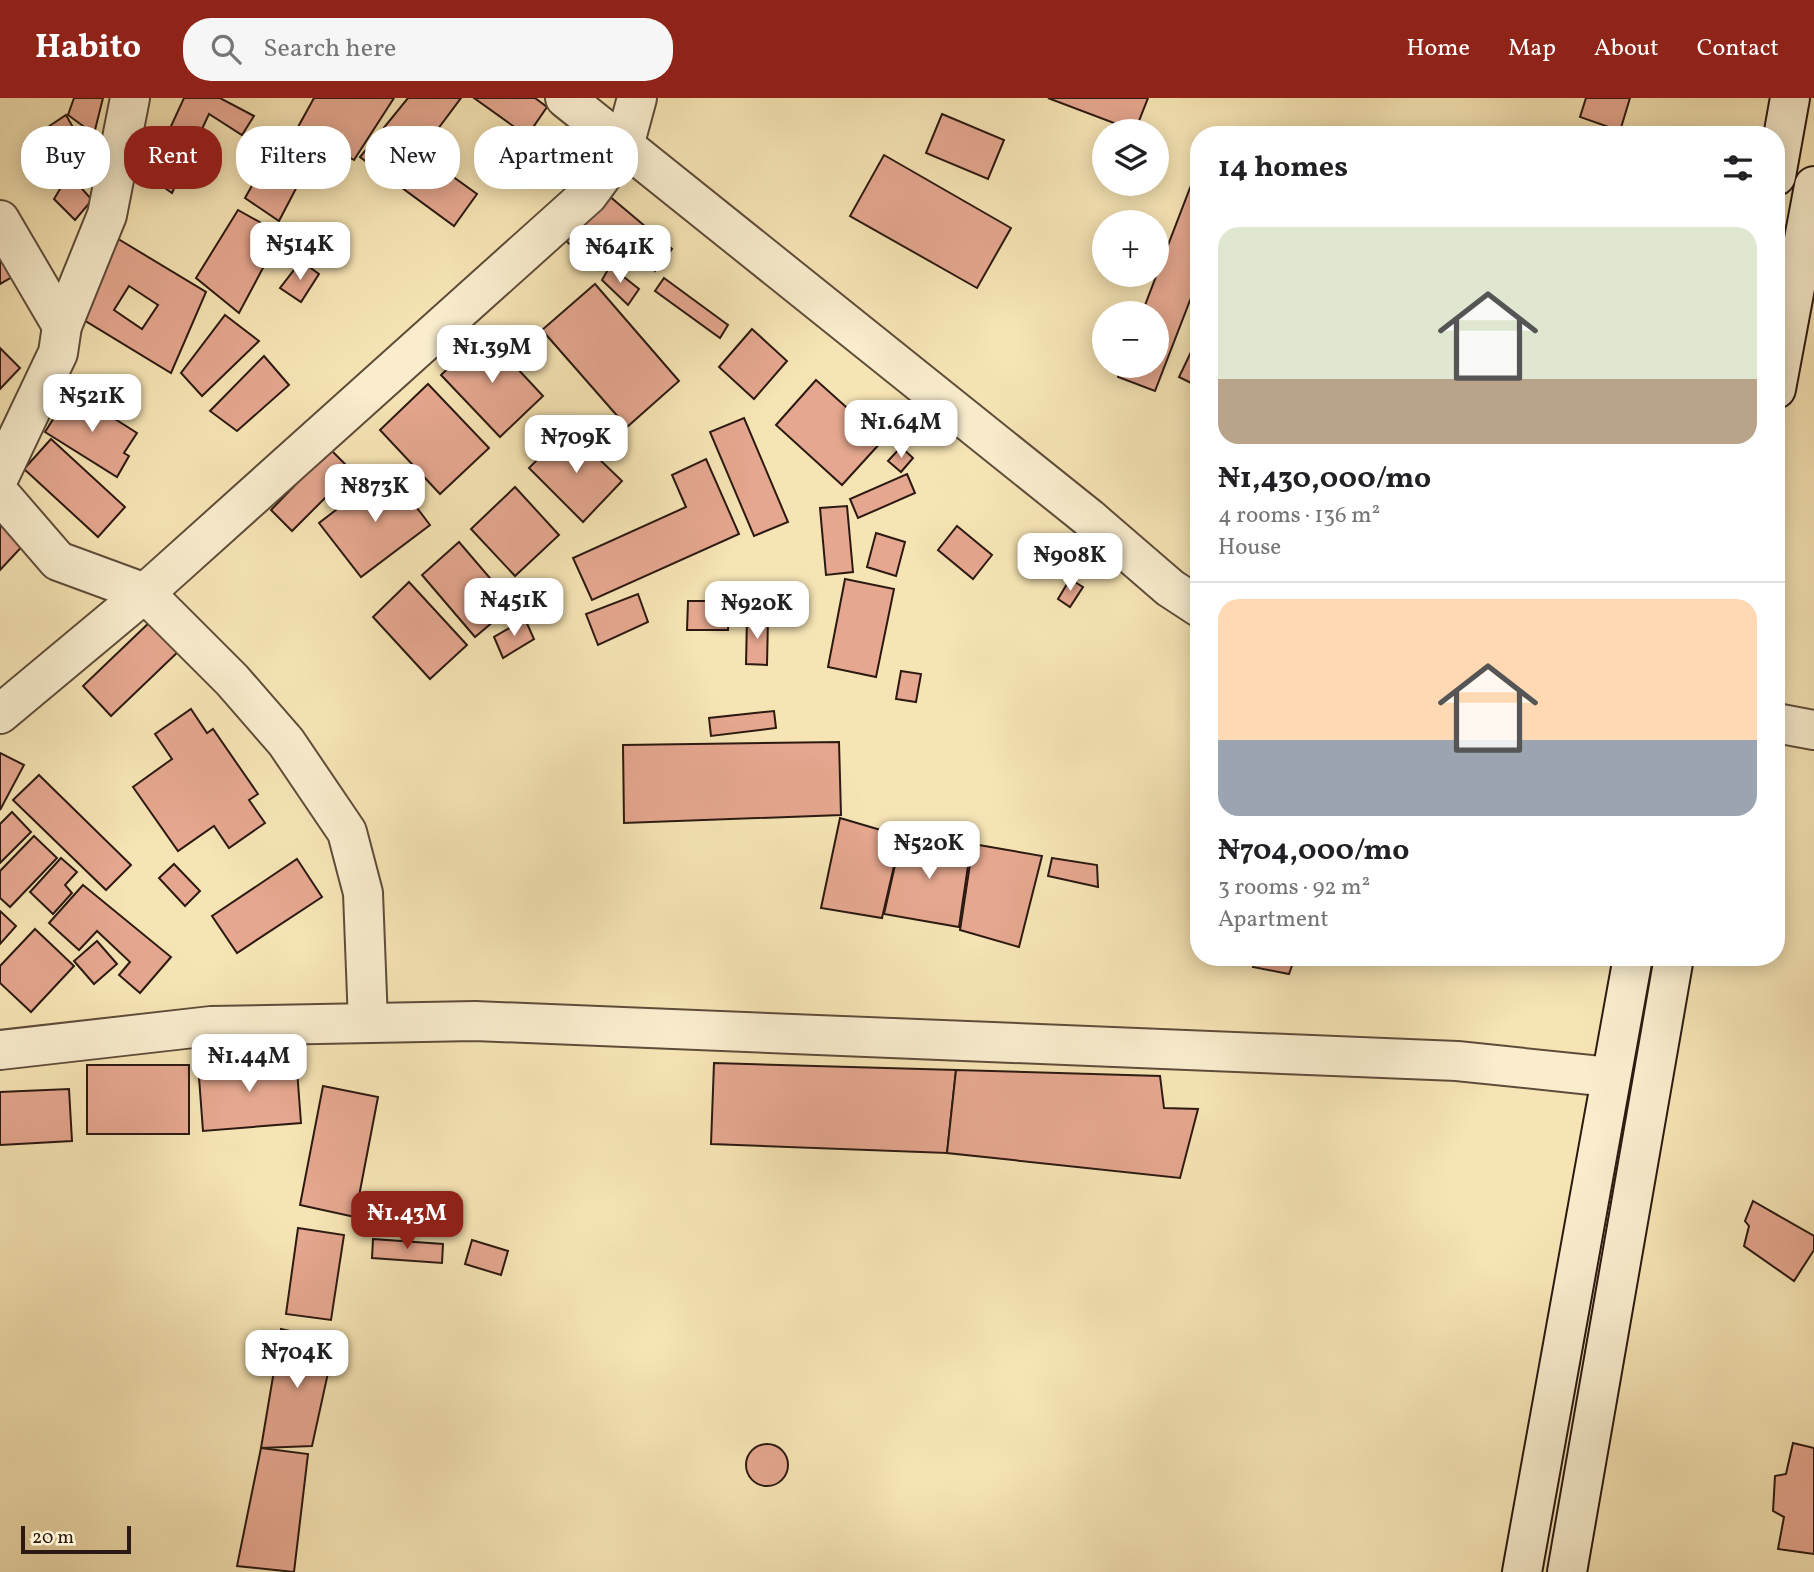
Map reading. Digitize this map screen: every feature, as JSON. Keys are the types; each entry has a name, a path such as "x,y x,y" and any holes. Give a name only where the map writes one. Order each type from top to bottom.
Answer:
{"street":[{"path":"0,475 58,353 62,326 107,215 130,98"},
{"path":"565,98 599,126"},
{"path":"629,126 637,98"},
{"path":"1785,126 1790,98"},
{"path":"638,157 1088,518 1170,589 1190,601"},
{"path":"1785,341 1814,186"},
{"path":"0,714 145,593 592,189"},
{"path":"0,220 62,326"},
{"path":"0,494 58,561 145,593 232,680 286,742 347,832 363,893 368,1021"},
{"path":"1785,725 1814,730"},
{"path":"1522,1572 1609,1077 1631,966"},
{"path":"1567,1572 1672,966"},
{"path":"0,1050 211,1026 475,1021 1457,1062 1609,1077"}],"building":[{"path":"74,98 103,98 96,126 83,126 68,115"},
{"path":"184,98 220,98 254,116 248,126 236,126 236,131 209,114 203,126 171,126"},
{"path":"314,98 394,98 376,126 365,126 365,143 354,160 351,158 351,126 299,126"},
{"path":"408,98 461,98 440,126 385,126"},
{"path":"474,98 535,98 547,107 534,126 513,126"},
{"path":"1048,98 1148,98 1140,119 1103,119"},
{"path":"1586,98 1630,98 1622,126 1606,126 1580,117"},
{"path":"942,114 1004,140 988,179 926,153"},
{"path":"66,115 72,126 50,126"},
{"path":"884,155 1011,228 977,288 850,216"},
{"path":"460,182 477,194 454,226 404,189 460,189"},
{"path":"1190,188 1190,300 1169,355 1169,301 1147,301 1152,287 1169,287 1169,243"},
{"path":"60,189 82,189 92,200 75,220 54,199"},
{"path":"250,189 296,189 279,221 245,198"},
{"path":"608,195 672,249 655,271 623,241 599,270 565,240"},
{"path":"238,210 281,234 239,313 196,278"},
{"path":"115,237 206,292 171,373 79,317","holes":["129,286 158,305 142,329 114,310"]},
{"path":"0,241 19,273 0,284"},
{"path":"301,261 319,274 301,302 280,288"},
{"path":"610,266 639,289 628,305 602,280"},
{"path":"664,278 728,325 720,338 655,291"},
{"path":"595,284 679,381 627,427 542,330"},
{"path":"225,315 259,341 202,396 181,373"},
{"path":"752,329 787,361 754,399 719,367"},
{"path":"485,334 543,396 500,437 441,375"},
{"path":"0,348 20,368 0,389"},
{"path":"1190,354 1190,382 1179,377"},
{"path":"264,356 289,385 237,431 210,411"},
{"path":"1121,378 1160,378 1155,391"},
{"path":"816,380 883,440 842,485 776,425"},
{"path":"428,384 489,448 440,494 380,430"},
{"path":"71,391 137,433 124,453 129,456 117,477 45,432"},
{"path":"744,418 788,522 754,536 710,432"},
{"path":"568,429 622,481 583,522 529,468"},
{"path":"51,439 125,507 98,537 24,469"},
{"path":"901,447 913,458 901,472 888,461"},
{"path":"330,449 352,471 292,531 271,510"},
{"path":"706,459 739,534 592,600 573,558 686,507 672,475"},
{"path":"388,470 430,525 361,577 319,523"},
{"path":"907,474 915,493 858,518 850,499"},
{"path":"515,487 559,535 515,576 471,529"},
{"path":"847,506 853,572 826,575 820,508"},
{"path":"0,512 29,539 0,570"},
{"path":"957,526 992,555 973,579 938,550"},
{"path":"876,533 905,542 896,576 867,567"},
{"path":"459,542 513,605 475,637 422,575"},
{"path":"845,579 894,589 876,677 828,667"},
{"path":"1070,579 1083,587 1070,607 1058,599"},
{"path":"409,582 467,645 430,679 373,617"},
{"path":"765,591 766,607 745,607 744,592"},
{"path":"638,594 648,622 598,645 586,614"},
{"path":"688,601 729,601 728,630 687,630"},
{"path":"747,618 768,618 767,665 746,664"},
{"path":"153,619 181,649 111,716 83,686"},
{"path":"525,619 534,639 503,658 494,637"},
{"path":"901,671 921,674 916,702 896,699"},
{"path":"191,709 207,733 213,729 258,794 249,800 265,823 229,848 214,826 178,851 133,787 172,759 155,734"},
{"path":"774,711 776,728 711,736 709,718"},
{"path":"839,742 841,815 624,823 623,745"},
{"path":"0,753 24,765 0,810"},
{"path":"39,775 131,865 106,890 13,800"},
{"path":"12,812 31,832 0,863 0,824"},
{"path":"840,818 901,836 882,918 821,908"},
{"path":"902,834 971,846 959,927 884,914"},
{"path":"34,836 57,858 10,907 0,898 0,871"},
{"path":"973,844 1042,856 1019,947 960,930"},
{"path":"61,858 77,872 65,885 72,893 53,914 30,892"},
{"path":"1052,858 1097,865 1098,887 1048,876"},
{"path":"297,859 322,897 237,953 212,916"},
{"path":"174,864 200,891 185,906 159,878"},
{"path":"83,885 171,957 140,993 119,975 130,962 97,931 79,950 49,923"},
{"path":"0,911 16,926 0,944"},
{"path":"35,929 74,966 31,1012 0,983 0,966"},
{"path":"97,941 117,964 94,984 74,961"},
{"path":"1253,966 1292,966 1289,974"},
{"path":"296,1056 301,1123 203,1131 198,1064"},
{"path":"714,1063 956,1070 947,1153 711,1144"},
{"path":"87,1065 189,1065 189,1134 87,1134"},
{"path":"956,1070 1160,1076 1164,1108 1198,1109 1180,1178 947,1153"},
{"path":"323,1086 378,1097 355,1217 300,1205"},
{"path":"69,1089 72,1141 0,1145 0,1092"},
{"path":"1753,1201 1814,1236 1814,1250 1794,1281 1744,1246 1749,1226 1745,1221"},
{"path":"298,1228 344,1235 331,1320 286,1314"},
{"path":"373,1239 443,1244 442,1263 372,1258"},
{"path":"472,1240 508,1251 501,1275 465,1264"},
{"path":"281,1329 335,1341 312,1446 261,1448"},
{"path":"1793,1443 1814,1448 1814,1554 1778,1549 1784,1517 1773,1511 1775,1476 1786,1474"},
{"path":"767,1444 782,1450 788,1465 782,1480 767,1486 752,1480 746,1465 752,1450"},
{"path":"261,1448 308,1454 294,1572 237,1566"}]}
